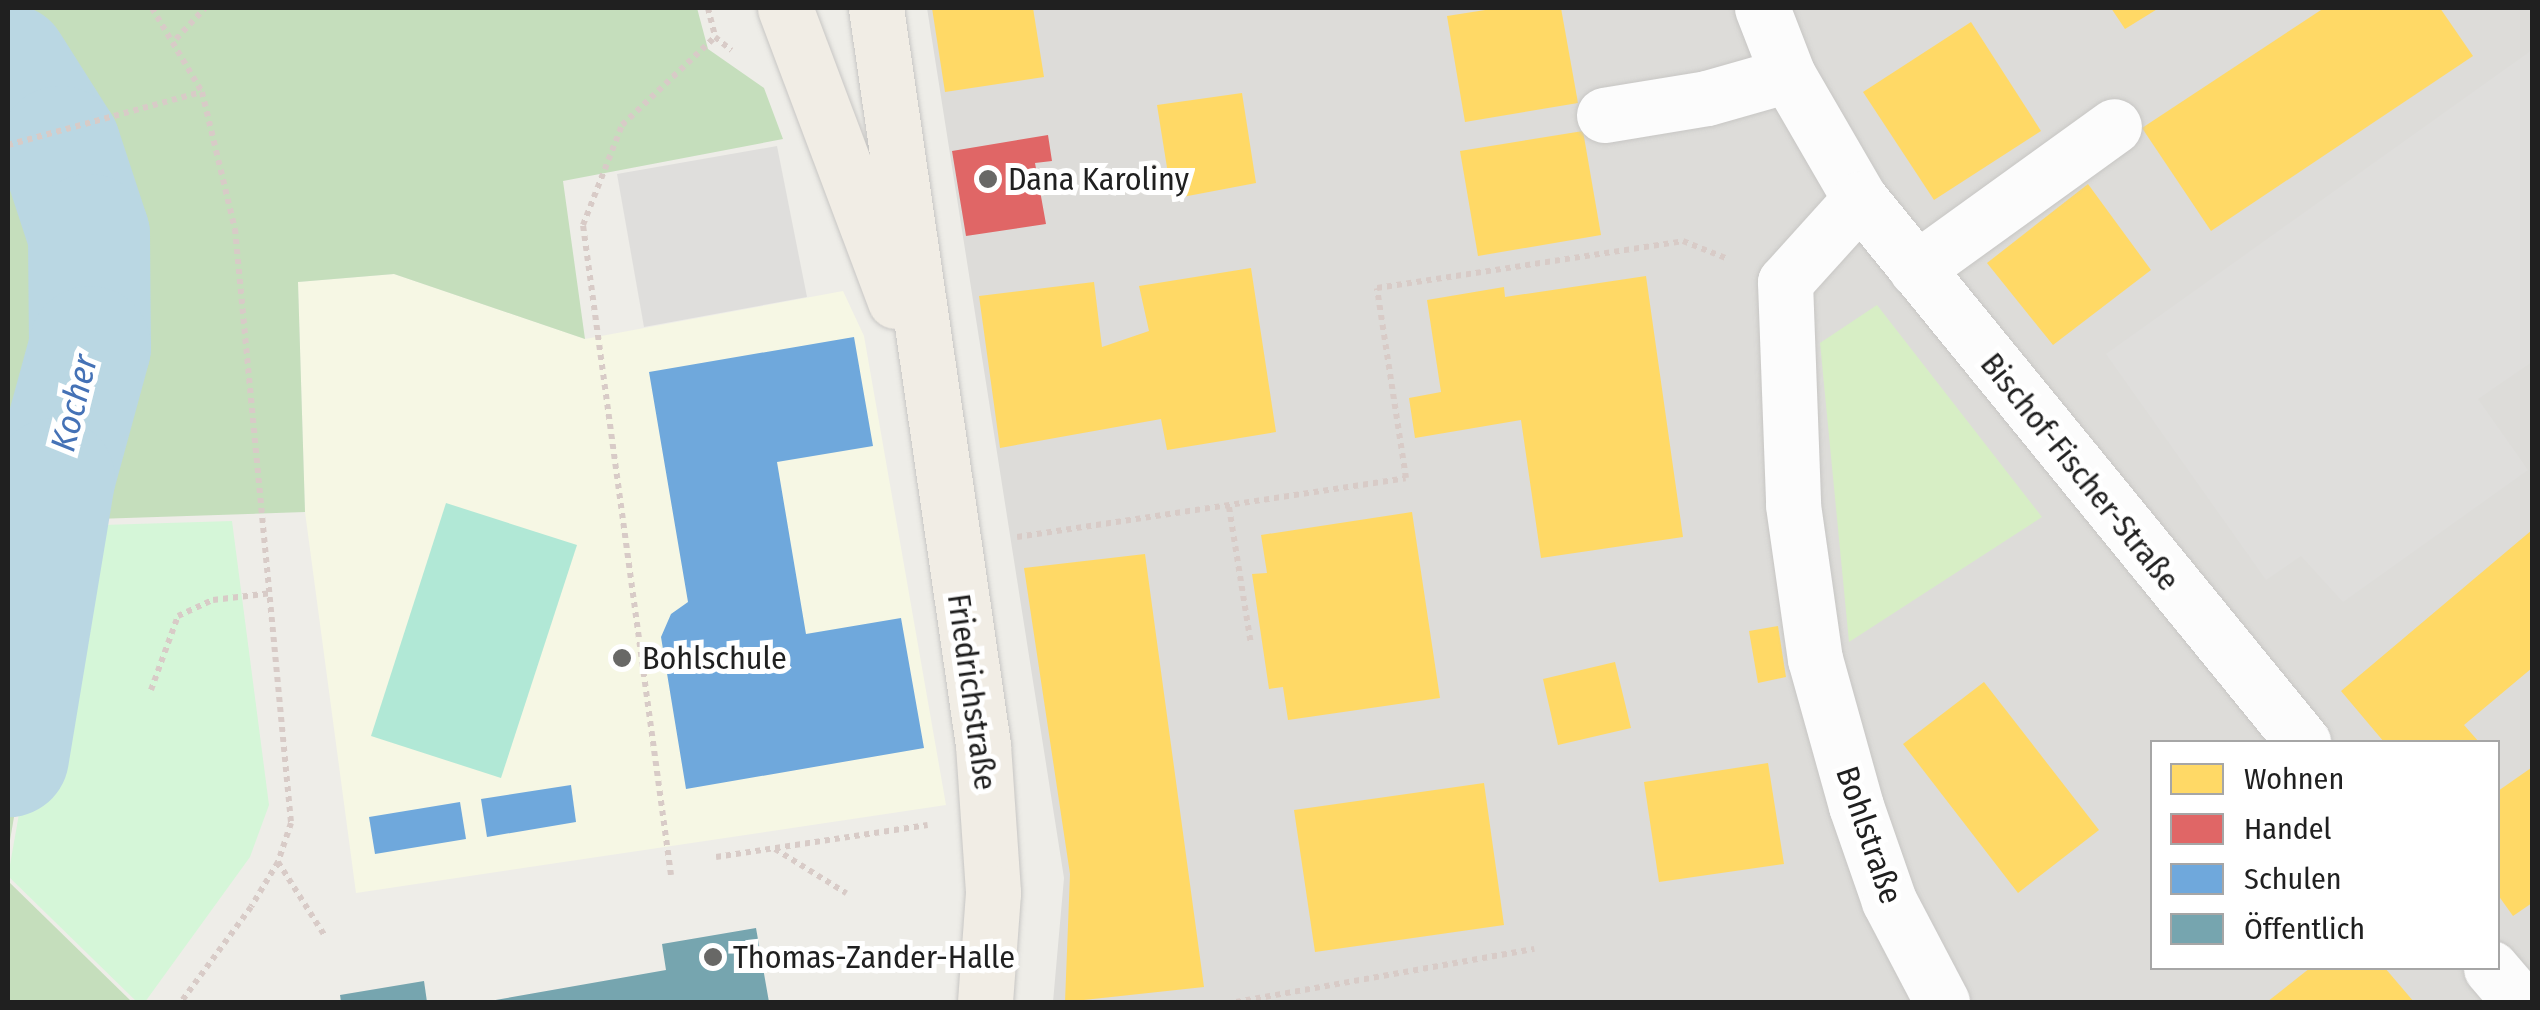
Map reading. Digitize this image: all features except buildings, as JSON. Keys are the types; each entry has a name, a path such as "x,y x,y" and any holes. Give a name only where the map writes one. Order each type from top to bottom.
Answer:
{"main road":[{"name":"Friedrichstraße","path":"785,8 926,384"},
{"name":"Friedrichstraße","path":"876,8 926,384 983,745 992,893 985,1002"}],"street":[{"name":"Bischof-Fischer-Straße","path":"1762,8 1788,75 1860,199 2301,740"},
{"path":"1604,115 1707,98 1788,75"},
{"path":"1916,269 2114,126"},
{"name":"Bohlstraße","path":"1860,199 1785,282 1793,506 1814,659 1889,901 1942,1002"},
{"path":"2493,970 2520,1002"}],"path":[{"path":"152,8 176,40 202,92 235,228 291,823 278,862 181,1002"},
{"path":"176,40 205,8"},
{"path":"670,874 583,225 622,125 715,37"},
{"path":"8,145 104,115 202,92"},
{"path":"951,546 1406,478 1378,288 1683,241"},
{"path":"1229,506 1250,644"},
{"path":"151,690 178,616 212,600 272,594"},
{"path":"716,857 988,817"},
{"path":"774,848 846,893"},
{"path":"278,862 325,936"},
{"path":"1236,1002 1534,950"}],"shaded area":[{"path":"927,8 2532,8 2532,1002 1053,1002 1064,878"},
{"path":"2532,50 2532,362 2478,399 2528,470 2343,602 2301,556 2266,580 2106,354"},
{"path":"777,146 807,297 644,327 617,174"},
{"name":"Bohlschule","path":"394,274 585,339 843,291 864,336 946,805 356,893 305,512 298,282"}],"green space":[{"path":"8,8 697,8 708,49 764,88 783,139 563,181 585,339 394,274 298,282 305,512 65,520 8,852"},
{"path":"1877,305 2042,517 1849,642 1820,343"},
{"path":"446,503 577,545 501,778 371,736"},
{"path":"232,521 269,805 250,857 145,1002 137,1002 8,876 70,526"},
{"path":"8,881 132,1002 8,1002"}],"waterway":[{"name":"Kocher","path":"8,65 60,147 89,235 90,347 54,479 8,756"}],"place":[{"name":"Dana Karoliny","path":"988,179"},
{"name":"Bohlschule","path":"622,658"},
{"name":"Thomas-Zander-Halle","path":"713,957"}]}
